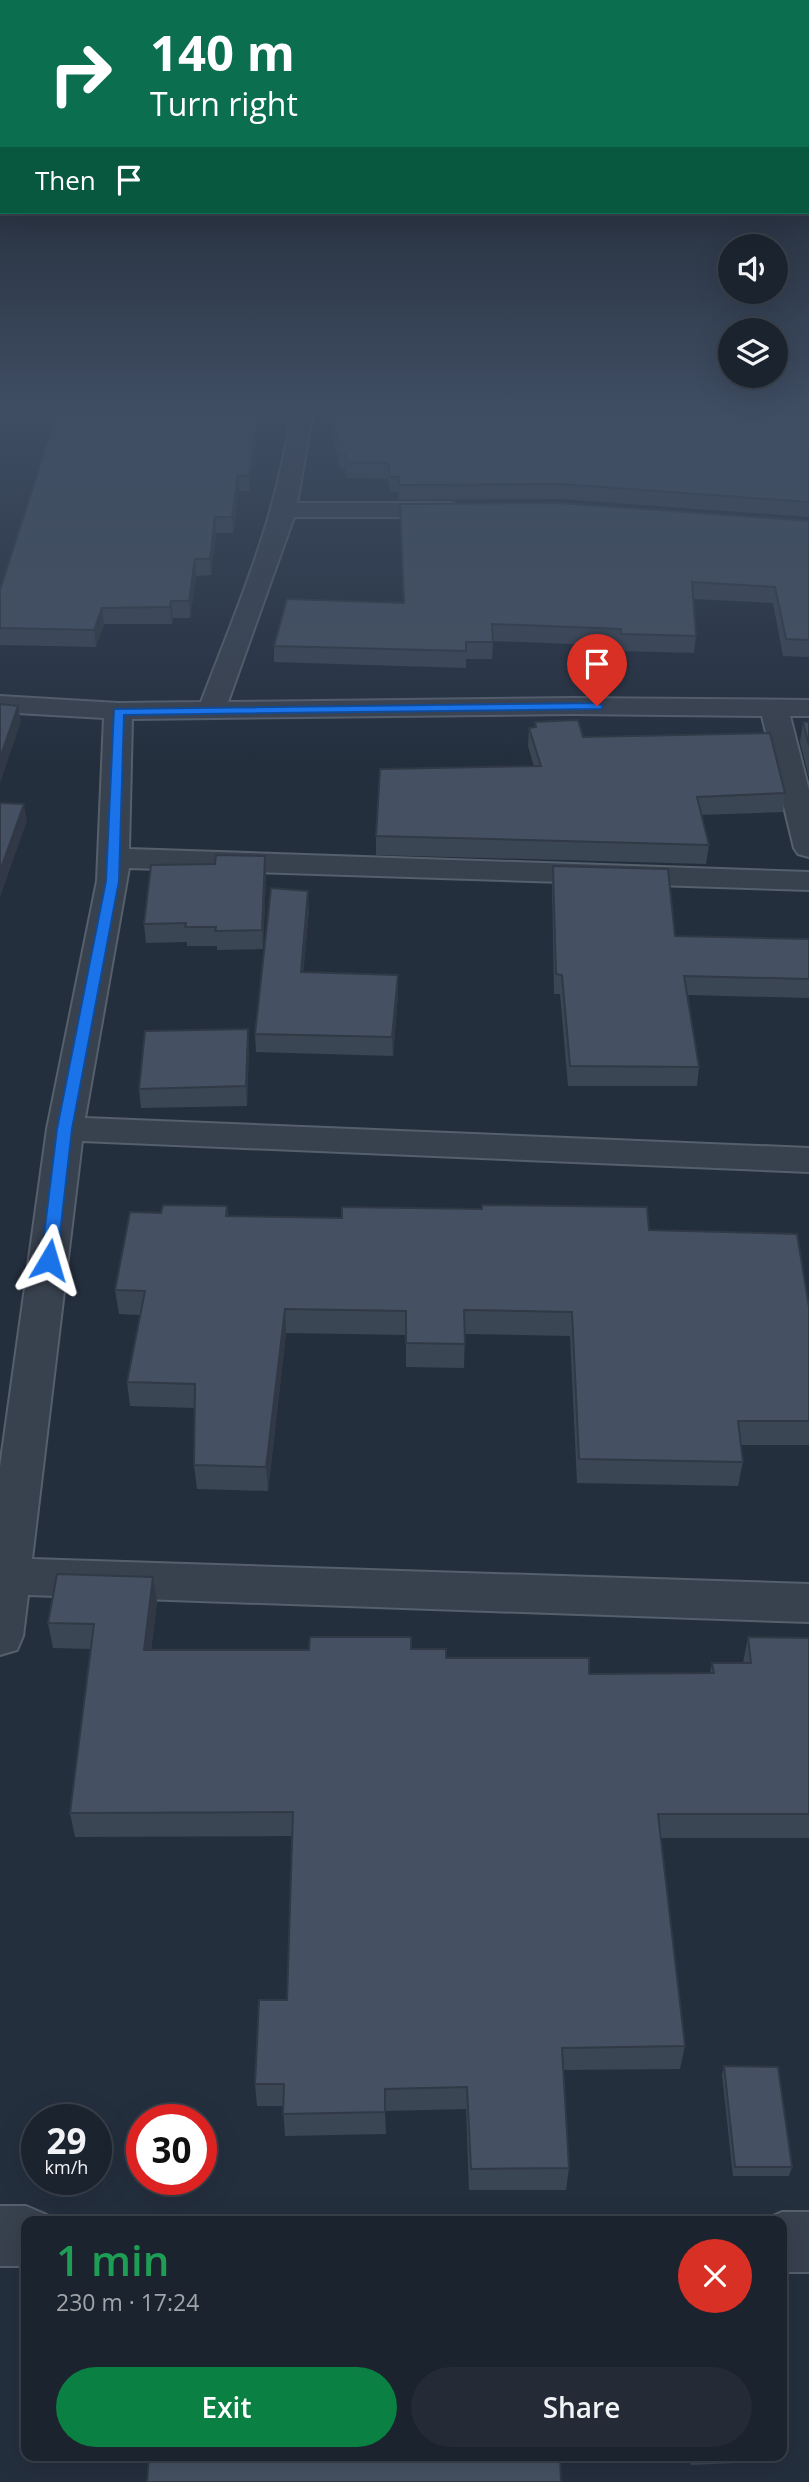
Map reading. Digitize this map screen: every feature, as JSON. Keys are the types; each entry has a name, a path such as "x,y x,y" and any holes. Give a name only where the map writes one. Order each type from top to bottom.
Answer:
{"street":[{"path":"211,711 279,528"},
{"path":"0,704 118,711 572,706 809,708"},
{"path":"774,708 809,848"},
{"path":"0,1636 5,1576 65,1129 113,881 118,711"},
{"path":"114,858 809,881"},
{"path":"65,1129 809,1160"},
{"path":"5,1576 809,1603"},
{"path":"0,2236 21,2236"},
{"path":"787,2242 809,2242"}],"building":[{"path":"20,528 214,528 210,559 195,559 189,601 171,601 170,607 102,608 94,630 0,628 0,590"},
{"path":"401,528 809,528 809,640 786,639 775,587 692,582 696,636 621,634 621,629 492,624 493,642 466,642 466,651 274,646 287,599 404,603"},
{"path":"0,704 18,706 0,758"},
{"path":"578,720 583,737 770,733 785,793 697,797 709,845 376,836 380,769 541,766 529,728 536,727 535,722"},
{"path":"803,722 809,722 809,745"},
{"path":"0,803 24,804 0,871"},
{"path":"216,855 265,856 262,930 215,931 216,927 185,927 186,923 144,924 151,865 215,864"},
{"path":"553,866 668,869 675,936 809,939 809,979 684,976 699,1067 570,1066 562,975 556,974"},
{"path":"271,888 308,891 301,972 398,975 392,1037 255,1034"},
{"path":"248,1029 246,1086 139,1089 145,1031"},
{"path":"163,1205 227,1206 226,1216 342,1218 342,1207 647,1207 649,1230 797,1234 809,1307 809,1421 738,1421 743,1462 579,1459 572,1312 464,1310 465,1344 406,1343 406,1311 285,1309 266,1467 194,1465 195,1384 127,1382 145,1291 115,1290 130,1212 161,1213"},
{"path":"57,1574 153,1577 144,1650 309,1650 310,1637 411,1637 411,1649 446,1649 446,1658 589,1658 589,1674 714,1673 712,1663 751,1663 748,1637 809,1638 809,1814 658,1814 685,2046 562,2048 569,2168 471,2169 467,2087 385,2089 385,2112 283,2114 284,2084 255,2084 259,2000 287,2000 293,1812 70,1813 94,1624 48,1623"},
{"path":"724,2066 778,2067 792,2167 735,2167"},
{"path":"149,2461 560,2461 561,2482 147,2482"}],"route":[{"path":"49,1260 65,1129 113,881 118,711 597,706"}]}
